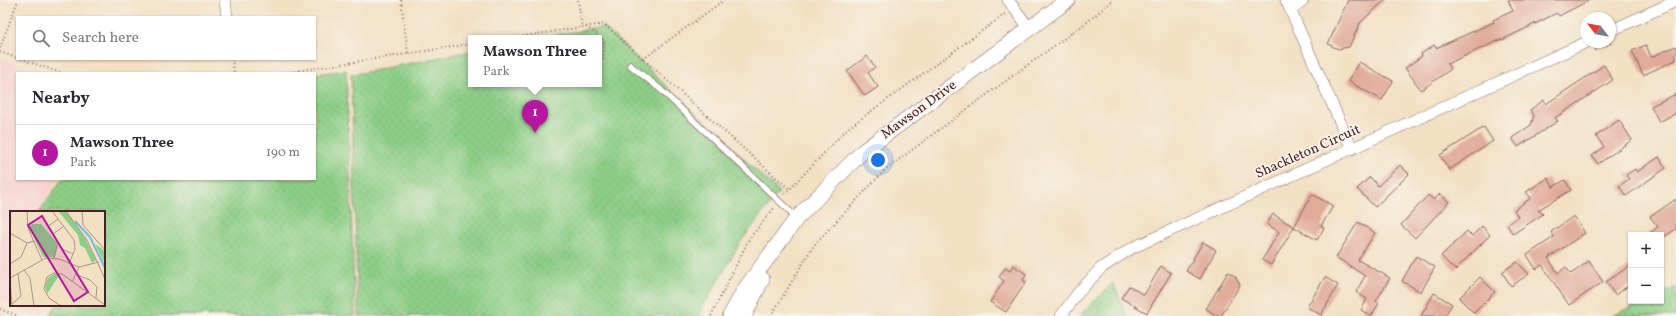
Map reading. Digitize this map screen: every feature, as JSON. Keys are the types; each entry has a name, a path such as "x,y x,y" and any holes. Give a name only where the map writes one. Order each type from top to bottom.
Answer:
{"main road":[{"name":"Mawson Drive","path":"730,316 745,289 797,218 862,152 1068,0"},
{"name":"Mawson Drive","path":"744,316 785,236"}],"street":[{"path":"225,0 227,16"},
{"path":"1303,0 1288,5 1352,149"},
{"path":"1616,28 1676,1"},
{"path":"1011,4 1030,29"},
{"name":"Shackleton Circuit","path":"1061,316 1077,294 1101,268 1132,248 1580,45"}],"lane":[{"path":"630,65 665,94 797,218"}],"path":[{"path":"0,48 18,0"},
{"path":"401,0 408,54"},
{"path":"578,0 584,27 598,35"},
{"path":"643,59 724,0"},
{"path":"771,316 814,245 886,170 1087,22 1113,0"},
{"path":"711,316 749,239 779,202 848,128 1011,4"},
{"path":"602,40 604,43 603,61"},
{"path":"290,72 468,44"},
{"path":"0,52 16,58"},
{"path":"24,60 58,72"},
{"path":"232,60 234,72"},
{"path":"0,309 18,316"}],"shaded area":[{"path":"0,58 39,72 16,72 16,180 57,180 37,211 10,211 10,305 0,298"},
{"path":"11,306 47,306 41,316"}],"green space":[{"path":"604,27 779,192 741,241 702,309 700,316 358,316 351,75 468,52 468,87 602,87 602,35 554,35"},
{"path":"346,70 355,316 50,315 55,306 105,306 105,211 40,211 61,180 316,180 316,74"},
{"path":"1113,283 1127,316 1080,316 1081,314"},
{"path":"1676,287 1676,316 1612,316 1639,304 1664,304 1664,293"}],"building":[{"path":"1348,0 1385,0 1360,23 1349,47 1338,49 1328,44"},
{"path":"1508,0 1590,0 1559,16 1557,13 1502,40 1447,64 1451,69 1421,90 1405,68 1434,45 1436,48 1494,22 1493,20 1513,11"},
{"path":"1646,45 1651,57 1676,46 1676,60 1643,75 1632,51"},
{"path":"867,56 875,67 868,73 878,87 865,96 847,71"},
{"path":"1359,62 1393,81 1382,100 1348,81"},
{"path":"1604,65 1613,80 1555,118 1558,121 1518,147 1512,138 1531,125 1534,115 1530,110 1544,100 1546,104"},
{"path":"1676,94 1676,113 1659,122 1651,106"},
{"path":"1619,120 1632,140 1598,164 1592,156 1604,147 1596,136"},
{"path":"1484,127 1493,141 1449,170 1440,155"},
{"path":"1659,157 1666,168 1626,196 1619,186 1629,179 1626,175 1635,169 1637,172"},
{"path":"1400,165 1409,174 1375,207 1357,189 1370,177 1378,186"},
{"path":"1548,178 1553,187 1565,180 1571,190 1538,210 1543,214 1513,234 1507,225 1518,217 1514,210 1531,198 1526,192"},
{"path":"1312,194 1333,206 1321,226 1324,228 1317,240 1294,227"},
{"path":"1440,194 1449,202 1415,238 1401,225 1428,195 1434,200"},
{"path":"1676,199 1676,229 1664,237 1664,232 1651,232 1658,227 1650,217"},
{"path":"1273,214 1294,227 1271,265 1262,260 1279,232 1267,224"},
{"path":"1574,216 1585,233 1548,258 1558,273 1566,267 1571,274 1589,261 1603,282 1569,305 1542,265 1536,269 1527,255 1554,237 1551,232"},
{"path":"1358,222 1375,233 1358,260 1390,278 1376,301 1379,303 1371,316 1361,310 1367,299 1356,292 1365,276 1336,257"},
{"path":"1482,226 1490,235 1455,270 1441,256 1467,231 1472,236"},
{"path":"1203,242 1216,250 1200,279 1186,271"},
{"path":"1416,256 1435,267 1421,292 1402,281"},
{"path":"1517,262 1529,274 1511,286 1502,272"},
{"path":"1013,265 1026,274 1023,280 1026,282 1006,312 990,302 1004,281 999,277 1005,268 1010,271"},
{"path":"1161,266 1171,273 1147,313 1121,298 1129,286 1144,295"},
{"path":"1628,267 1628,286 1615,295 1606,282"},
{"path":"1228,272 1235,276 1240,285 1221,316 1218,316 1206,309"},
{"path":"1325,277 1338,285 1321,315 1307,307"},
{"path":"1480,277 1495,292 1474,313 1459,298"},
{"path":"1434,293 1452,304 1445,316 1421,316"}],"place":[{"name":"Mawson Three","path":"535,133"}]}
